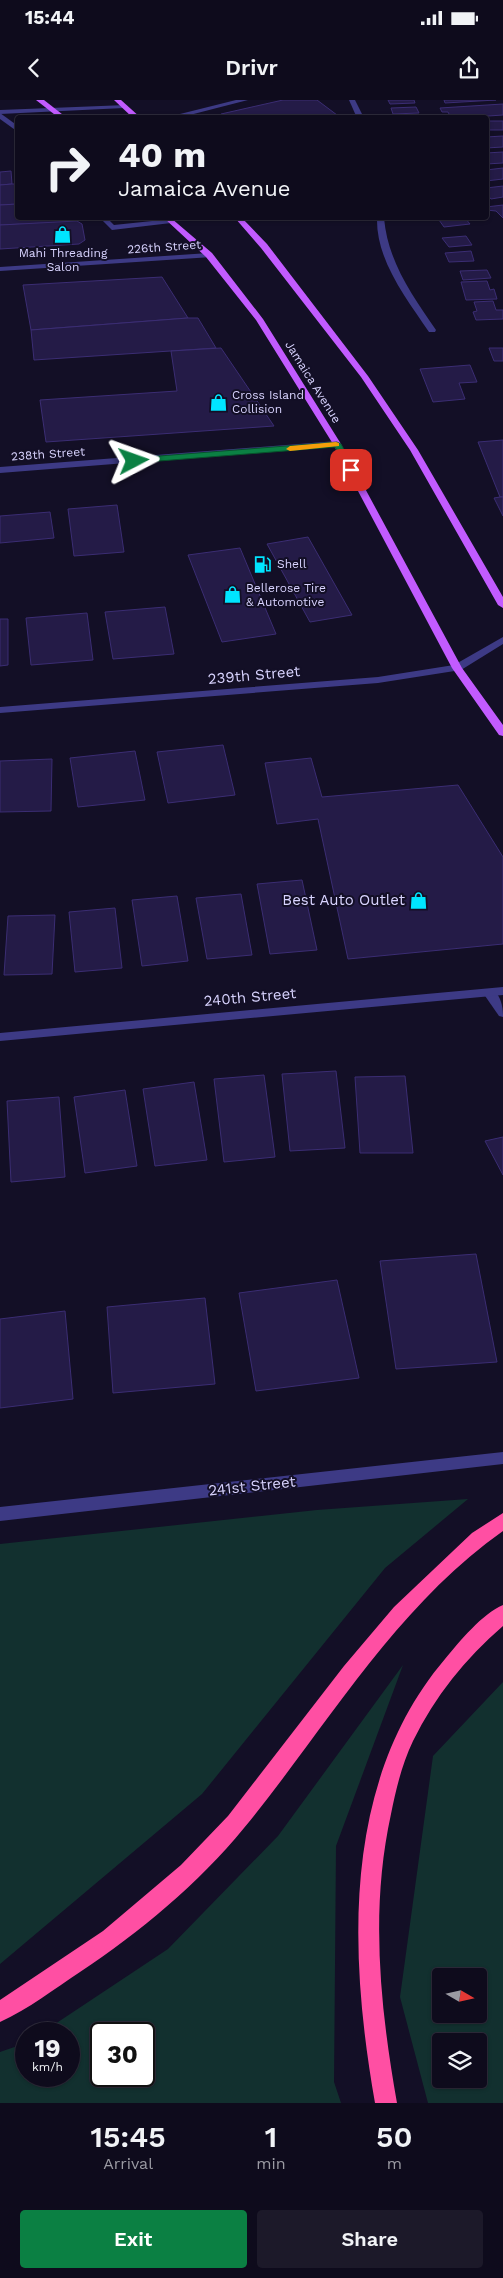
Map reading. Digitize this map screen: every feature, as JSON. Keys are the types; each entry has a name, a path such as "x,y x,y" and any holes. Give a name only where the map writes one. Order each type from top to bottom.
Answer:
{"highway":[{"path":"0,2011 77,1962 146,1912 203,1859 255,1798 353,1667 397,1616 440,1573 503,1521"},
{"path":"386,2103 378,2063 369,1984 368,1911 373,1851 385,1793 405,1739 428,1695 463,1650 503,1614"}],"main road":[{"path":"39,100 55,109 61,115"},
{"path":"117,100 134,115"},
{"name":"Jamaica Avenue","path":"170,220 209,255 259,319 337,444 457,668 503,733"},
{"path":"240,220 264,246 364,376 414,450 503,606"}],"street":[{"path":"181,115 245,100"},
{"path":"352,100 360,115"},
{"path":"0,114 124,106"},
{"path":"0,114 15,127"},
{"path":"105,220 112,228 163,220"},
{"path":"380,220 384,248 393,270 432,330"},
{"name":"226th Street","path":"0,269 209,255"},
{"name":"238th Street","path":"0,470 337,444"},
{"name":"239th Street","path":"0,710 378,680 457,668 503,640"},
{"name":"240th Street","path":"0,1037 503,992"},
{"path":"489,993 503,1013"},
{"name":"241st Street","path":"0,1514 503,1458"}],"green space":[{"path":"468,1499 385,1568 202,1794 0,1964 0,1544 317,1510"},
{"path":"403,1665 336,1846 334,2082 341,2103 0,2103 0,2052 15,2047 15,2087 80,2087 80,2022 58,2022 168,1949 278,1836"},
{"path":"503,1682 503,2103 428,2103 400,1997 433,1756"}],"building":[{"path":"283,100 317,100 337,115 222,115"},
{"path":"388,100 414,100 415,103 390,104"},
{"path":"444,100 496,100 445,103"},
{"path":"503,104 503,115 450,115 448,112 442,112 440,108"},
{"path":"416,107 419,113 393,114 391,108"},
{"path":"489,121 503,121 503,130 489,130"},
{"path":"503,136 503,147 489,148 489,137"},
{"path":"503,152 503,163 489,164 489,153"},
{"path":"503,168 503,179 489,181 489,170"},
{"path":"11,171 12,184 0,185 0,172"},
{"path":"15,184 15,204 0,205 0,185"},
{"path":"503,186 503,197 491,199 489,197 489,188"},
{"path":"15,204 15,220 66,220 66,222 0,225 0,205"},
{"path":"503,205 503,218 496,211 489,210 489,207"},
{"path":"439,220 467,220 470,224 444,227"},
{"path":"77,221 82,224 85,240 79,244 0,249 0,225"},
{"path":"466,236 472,245 449,247 442,238"},
{"path":"471,251 474,261 449,262 445,253"},
{"path":"487,270 491,278 463,280 460,271"},
{"path":"162,277 188,318 31,330 23,285"},
{"path":"487,281 490,290 494,289 497,299 466,300 461,282"},
{"path":"493,301 496,310 503,310 503,319 476,320 473,312 477,311 474,302"},
{"path":"198,318 216,348 34,360 31,330"},
{"path":"221,348 274,426 46,442 40,400 177,391 171,351"},
{"path":"489,348 503,348 503,361 494,361"},
{"path":"470,365 477,382 459,383 465,399 433,402 420,369"},
{"path":"503,440 503,497 500,497 478,442"},
{"path":"503,497 503,516 494,498"},
{"path":"117,505 124,552 74,556 68,509"},
{"path":"50,512 54,538 0,543 0,516"},
{"path":"308,537 352,615 310,622 267,544"},
{"name":"Bellerose Tire & Automotive","path":"240,548 276,634 222,642 188,555"},
{"path":"165,607 174,654 113,659 105,612"},
{"path":"87,613 93,660 31,665 26,618"},
{"path":"0,619 8,619 8,665 0,666"},
{"path":"223,745 235,795 168,803 157,752"},
{"path":"135,751 145,800 78,807 70,758"},
{"name":"Best Auto Outlet","path":"311,758 322,797 458,785 503,857 503,944 348,959 318,819 277,824 265,763"},
{"path":"52,759 51,811 0,812 0,761"},
{"path":"302,880 317,950 270,954 257,884"},
{"path":"241,894 252,955 207,959 196,898"},
{"path":"177,896 188,961 142,966 132,900"},
{"path":"115,908 122,968 75,972 69,912"},
{"path":"55,915 52,974 4,975 8,916"},
{"path":"336,1071 345,1148 290,1151 282,1074"},
{"path":"264,1075 275,1157 224,1162 214,1079"},
{"path":"405,1076 413,1153 360,1153 355,1077"},
{"path":"194,1082 207,1160 155,1166 143,1089"},
{"path":"125,1090 137,1166 85,1173 74,1097"},
{"path":"59,1097 65,1177 11,1182 7,1101"},
{"path":"503,1137 503,1175 485,1141"},
{"path":"476,1254 497,1362 396,1369 380,1261"},
{"path":"337,1280 359,1378 256,1391 239,1293"},
{"path":"205,1298 215,1384 113,1393 107,1307"},
{"path":"65,1311 73,1399 0,1408 0,1319"}],"slow traffic":[{"path":"290,449 336,444"}],"place":[{"name":"Mahi Threading Salon","path":"63,234"},
{"name":"Cross Island Collision","path":"218,402"},
{"name":"Shell","path":"263,564"},
{"name":"Bellerose Tire & Automotive","path":"232,595"},
{"name":"Best Auto Outlet","path":"419,900"}],"route":[{"path":"134,461 337,444 351,470"}]}
